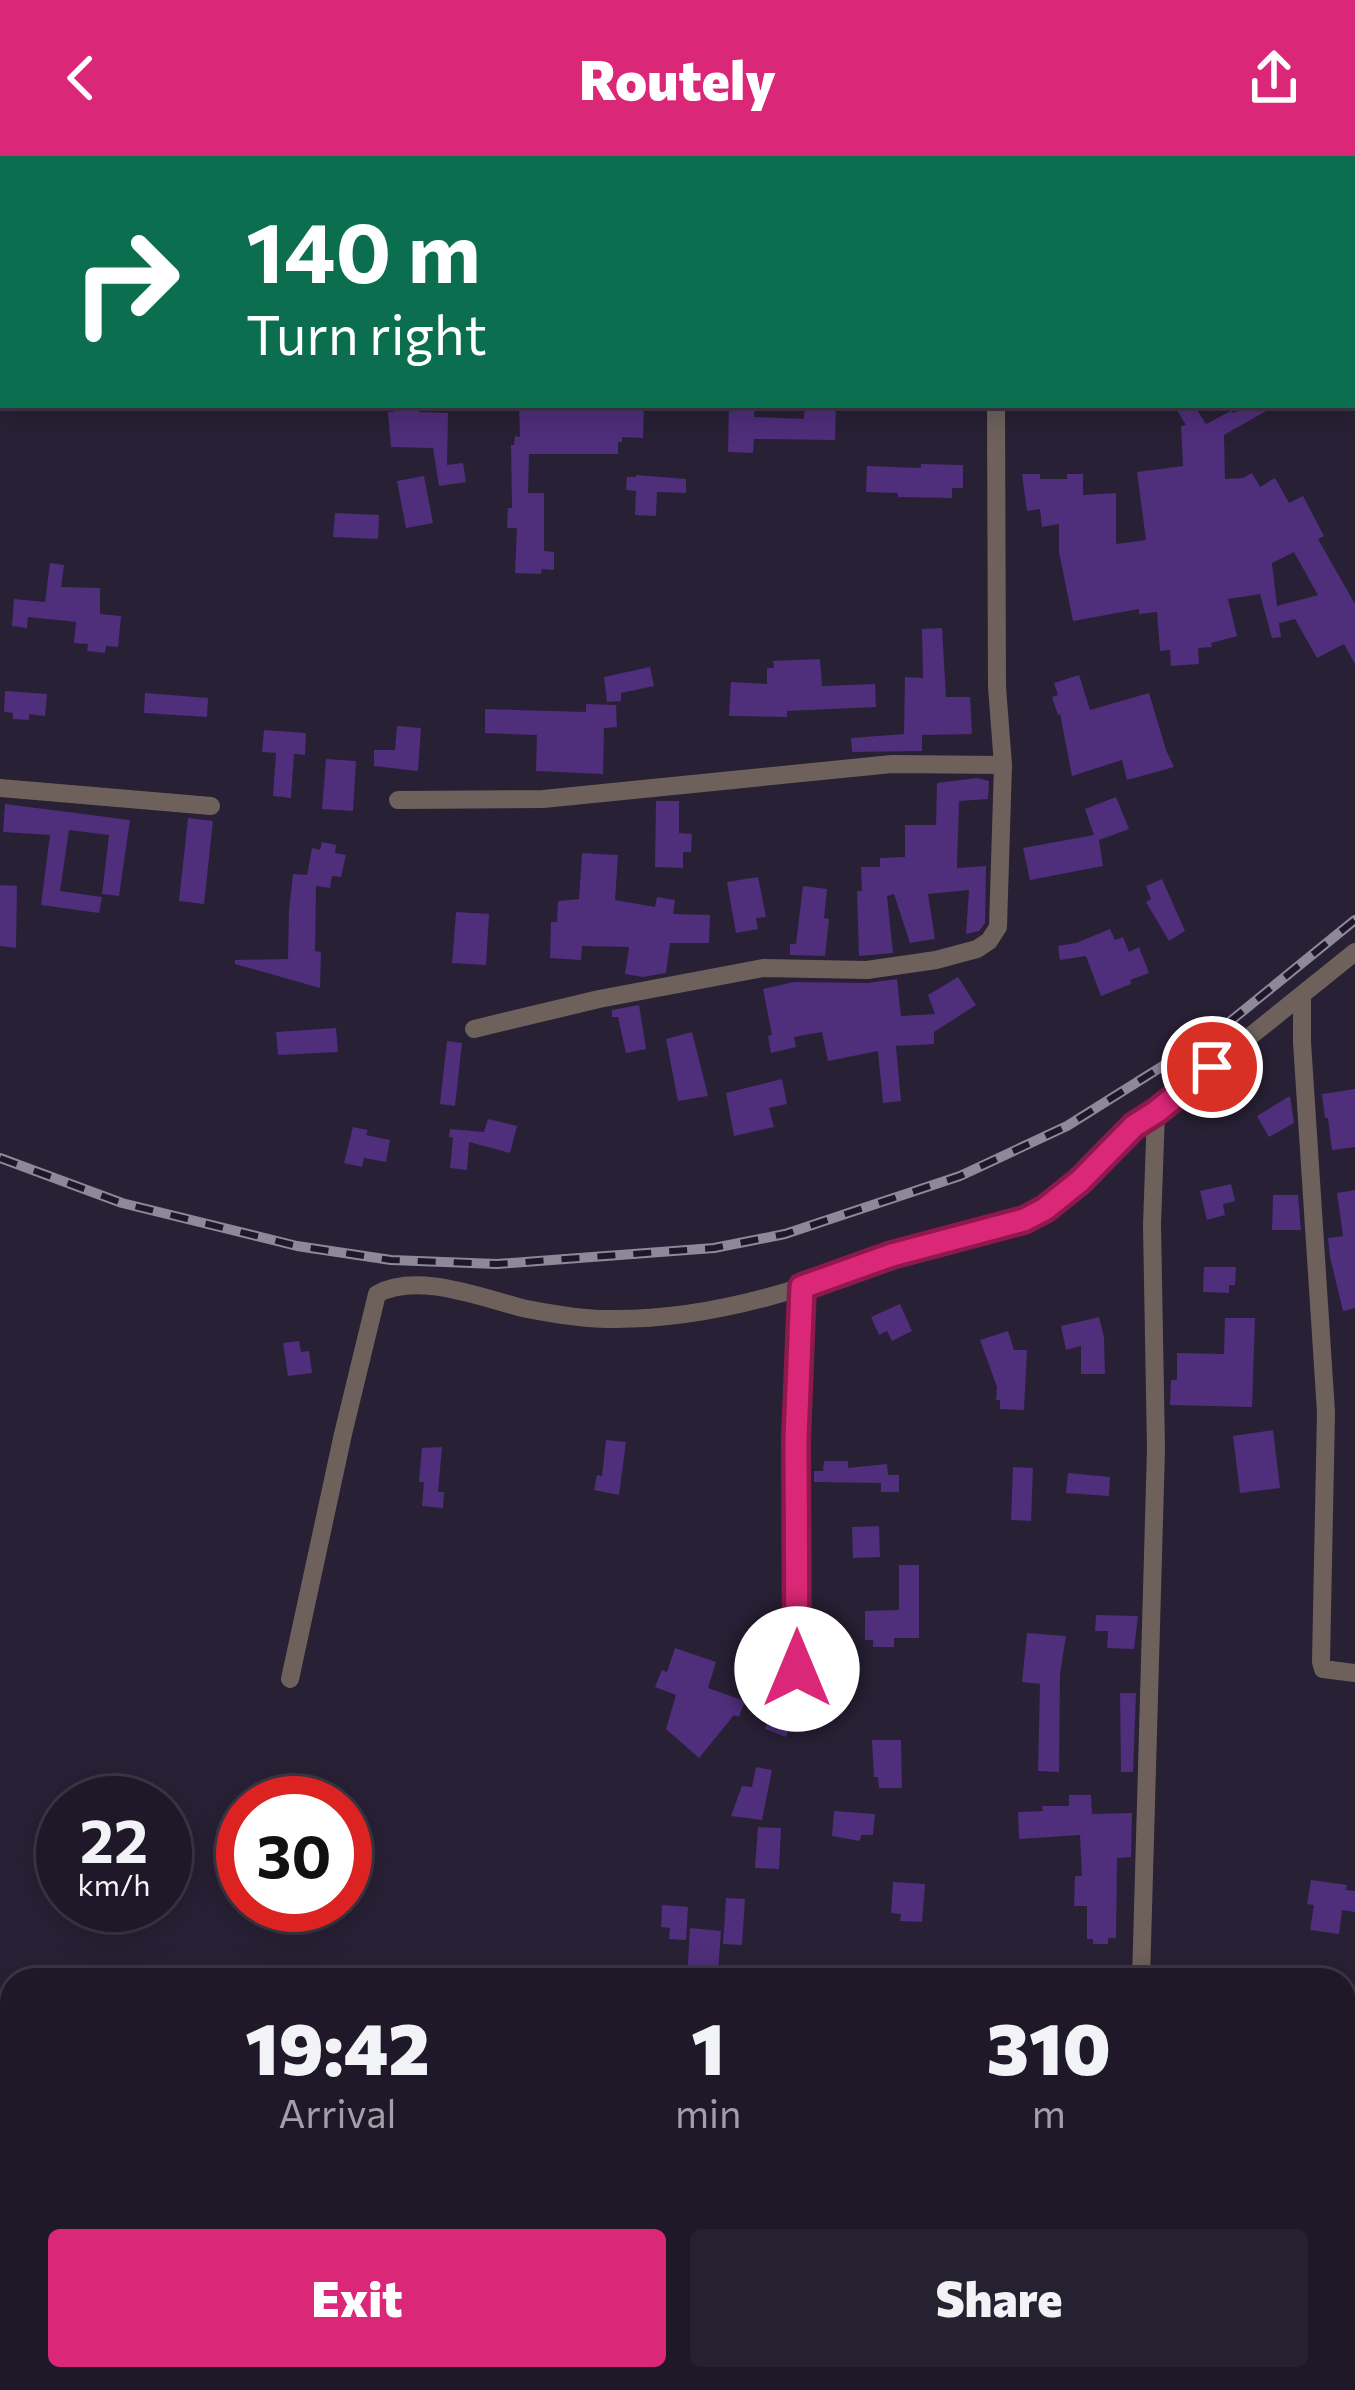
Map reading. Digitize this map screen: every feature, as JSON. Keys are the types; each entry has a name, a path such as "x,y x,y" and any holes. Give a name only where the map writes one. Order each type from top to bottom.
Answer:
{"street":[{"path":"474,1029 763,968 867,970 936,960 989,941 998,927 1004,765 997,687 996,408"},
{"path":"398,800 543,799 892,764 1004,765"},
{"path":"0,788 211,806"},
{"path":"290,1679 377,1294 396,1286 448,1289 532,1310 607,1319 715,1310 1024,1220 1080,1181 1124,1135 1355,952"},
{"path":"1303,996 1326,1412 1321,1662 1329,1671 1355,1673"},
{"path":"1141,1968 1156,1450 1152,1225 1156,1112"},
{"path":"797,1669 796,1439 802,1287"}],"building":[{"path":"393,408 419,408 419,412 448,413 447,465 463,463 466,482 439,486 433,448 391,447 388,412"},
{"path":"519,408 644,408 643,438 622,437 618,454 529,454 528,493 544,493 544,551 554,552 554,570 542,569 541,574 515,573 517,528 507,528 508,508 512,508 511,445 515,436 520,437"},
{"path":"729,408 755,408 754,417 804,419 805,408 836,408 835,440 754,439 753,453 728,452"},
{"path":"1176,408 1196,408 1206,424 1231,411 1272,408 1224,435 1225,479 1252,473 1260,487 1275,478 1289,503 1303,496 1324,536 1318,539 1355,604 1355,664 1344,644 1317,658 1295,619 1279,623 1281,637 1272,638 1260,594 1228,599 1237,636 1198,648 1199,664 1171,666 1170,650 1160,651 1157,612 1139,614 1139,609 1073,621 1059,552 1059,524 1042,527 1040,509 1027,511 1022,474 1067,479 1067,474 1083,474 1083,495 1116,493 1116,544 1146,540 1137,472 1183,466 1181,426 1186,425","holes":["1294,552 1318,595 1277,606 1272,563"]},
{"path":"921,464 963,465 963,488 952,488 952,498 866,492 867,466 921,468"},
{"path":"424,476 433,523 406,528 397,481"},
{"path":"627,477 686,479 686,493 657,492 656,516 635,515 636,491 626,490"},
{"path":"335,513 379,515 378,539 333,537"},
{"path":"50,563 64,565 61,587 100,588 100,614 121,616 118,647 106,646 105,653 87,651 88,644 74,643 76,622 28,617 27,628 12,626 14,599 45,602"},
{"path":"942,628 946,697 970,697 972,734 922,735 922,751 852,752 851,738 904,734 905,677 923,678 922,629"},
{"path":"820,659 822,686 875,684 876,707 787,711 787,717 729,716 731,682 767,684 767,668 774,668 773,661"},
{"path":"650,667 654,686 621,693 621,701 607,702 604,677"},
{"path":"1079,675 1090,710 1149,693 1174,767 1127,780 1122,760 1072,776 1052,697 1058,695 1054,683"},
{"path":"5,691 47,694 45,716 13,719 13,713 4,712"},
{"path":"145,693 208,698 207,717 144,713"},
{"path":"586,704 616,705 617,727 604,728 603,774 536,771 537,735 485,733 485,709 586,712"},
{"path":"397,726 421,728 418,771 374,766 374,750 395,750"},
{"path":"264,730 306,733 305,755 294,754 291,798 273,796 276,753 262,752"},
{"path":"326,759 356,761 353,811 322,809"},
{"path":"989,781 988,799 959,801 957,868 986,866 985,923 979,931 966,934 969,890 928,894 935,939 910,943 894,894 887,896 893,953 859,956 861,867 880,867 880,858 905,857 905,825 936,825 937,783"},
{"path":"1116,797 1129,829 1099,840 1103,866 1030,880 1023,848 1094,835 1085,809"},
{"path":"656,801 679,801 679,833 692,834 691,852 683,852 683,868 655,867"},
{"path":"5,804 130,820 119,896 102,894 109,835 69,830 60,891 102,897 99,913 41,905 50,835 3,832"},
{"path":"188,818 213,821 204,904 179,901"},
{"path":"322,842 336,845 335,853 346,855 341,877 332,876 330,888 316,886 320,988 235,964 235,960 288,959 293,874 307,875 312,848 320,850"},
{"path":"582,853 618,855 615,900 655,907 657,897 675,900 673,914 710,915 709,943 670,943 666,973 643,977 625,974 629,947 582,946 581,960 550,958 551,922 557,922 558,901 579,899"},
{"path":"758,877 766,917 756,918 758,929 736,933 727,882"},
{"path":"1162,879 1185,931 1169,941 1146,902 1151,899 1146,886"},
{"path":"0,885 17,886 16,948 0,946"},
{"path":"803,886 827,889 825,956 790,955 790,944 796,944"},
{"path":"456,912 489,914 486,965 452,963"},
{"path":"1110,929 1115,940 1123,937 1129,952 1139,947 1149,973 1101,996 1086,956 1060,960 1058,946"},
{"path":"958,977 976,1005 934,1032 934,1044 896,1046 901,1101 883,1103 878,1051 828,1061 822,1032 794,1037 796,1047 771,1053 763,989 794,982 897,979 901,1016 935,1014 928,995"},
{"path":"639,1005 646,1049 626,1053 612,1010"},
{"path":"336,1028 338,1052 278,1055 276,1032"},
{"path":"692,1032 708,1096 678,1101 666,1039"},
{"path":"447,1041 462,1043 455,1106 440,1104"},
{"path":"782,1079 787,1104 769,1108 774,1127 734,1136 726,1093"},
{"path":"1355,1089 1355,1147 1332,1150 1322,1094"},
{"path":"1290,1096 1294,1123 1269,1137 1257,1116"},
{"path":"488,1119 517,1126 510,1153 469,1142 467,1170 450,1168 450,1129 484,1132"},
{"path":"353,1127 390,1140 386,1162 364,1158 362,1167 344,1163"},
{"path":"1231,1184 1235,1201 1223,1204 1225,1215 1207,1220 1200,1191"},
{"path":"1355,1190 1355,1308 1343,1311 1328,1238 1343,1236 1337,1193"},
{"path":"1273,1195 1298,1195 1301,1230 1272,1230"},
{"path":"1204,1267 1236,1267 1235,1285 1229,1285 1229,1293 1203,1292"},
{"path":"900,1304 912,1331 892,1341 887,1331 879,1335 871,1317"},
{"path":"1099,1317 1105,1374 1081,1374 1081,1346 1066,1350 1061,1326"},
{"path":"1225,1318 1255,1318 1252,1407 1170,1405 1171,1380 1177,1380 1177,1353 1224,1354"},
{"path":"1008,1331 1014,1350 1027,1350 1024,1410 1000,1409 980,1340"},
{"path":"299,1341 301,1352 309,1351 312,1373 288,1376 283,1343"},
{"path":"1273,1430 1280,1488 1240,1493 1233,1436"},
{"path":"606,1440 626,1442 619,1495 594,1490 597,1475 602,1476"},
{"path":"442,1447 438,1492 444,1492 443,1508 422,1506 422,1448"},
{"path":"824,1461 848,1461 848,1468 887,1464 888,1475 899,1475 899,1492 881,1492 881,1483 814,1482 814,1471 823,1471"},
{"path":"1013,1467 1033,1468 1031,1521 1011,1520"},
{"path":"1068,1473 1110,1477 1109,1496 1066,1493"},
{"path":"879,1526 880,1557 853,1558 852,1527"},
{"path":"899,1565 919,1565 919,1638 894,1638 894,1647 873,1647 873,1640 865,1640 865,1611 899,1610"},
{"path":"1096,1615 1138,1616 1134,1649 1107,1648 1108,1631 1095,1631"},
{"path":"1027,1633 1066,1636 1060,1674 1059,1772 1038,1771 1040,1684 1022,1682"},
{"path":"675,1648 716,1662 708,1688 745,1701 739,1717 734,1715 699,1758 666,1729 676,1695 655,1687 662,1670 667,1672"},
{"path":"783,1676 806,1686 786,1737 765,1729"},
{"path":"1120,1693 1136,1693 1133,1772 1121,1772"},
{"path":"872,1740 901,1740 902,1788 879,1788"},
{"path":"756,1767 772,1770 762,1820 731,1816 742,1786 752,1787"},
{"path":"1069,1795 1091,1795 1092,1814 1132,1813 1131,1857 1117,1858 1116,1938 1108,1938 1108,1944 1087,1939 1087,1906 1074,1906 1075,1876 1082,1876 1080,1835 1019,1839 1018,1812 1069,1806"},
{"path":"834,1811 875,1814 873,1835 861,1835 860,1841 832,1836"},
{"path":"758,1827 781,1828 779,1869 755,1868"},
{"path":"1311,1880 1347,1885 1346,1890 1355,1891 1355,1912 1342,1910 1339,1934 1310,1930"},
{"path":"893,1882 925,1884 922,1922 900,1921 901,1914 891,1913"},
{"path":"726,1898 745,1899 742,1945 723,1944"},
{"path":"662,1905 688,1907 686,1940 669,1939 670,1928 661,1927"},
{"path":"690,1928 721,1931 718,1968 688,1968"}],"railway":[{"path":"0,1158 122,1203 297,1246 391,1260 497,1264 714,1248 785,1234 960,1176 1067,1126 1217,1032 1355,920"}],"route":[{"path":"797,1669 796,1439 802,1287 892,1255 1024,1220 1045,1209 1134,1126 1212,1067"}]}
